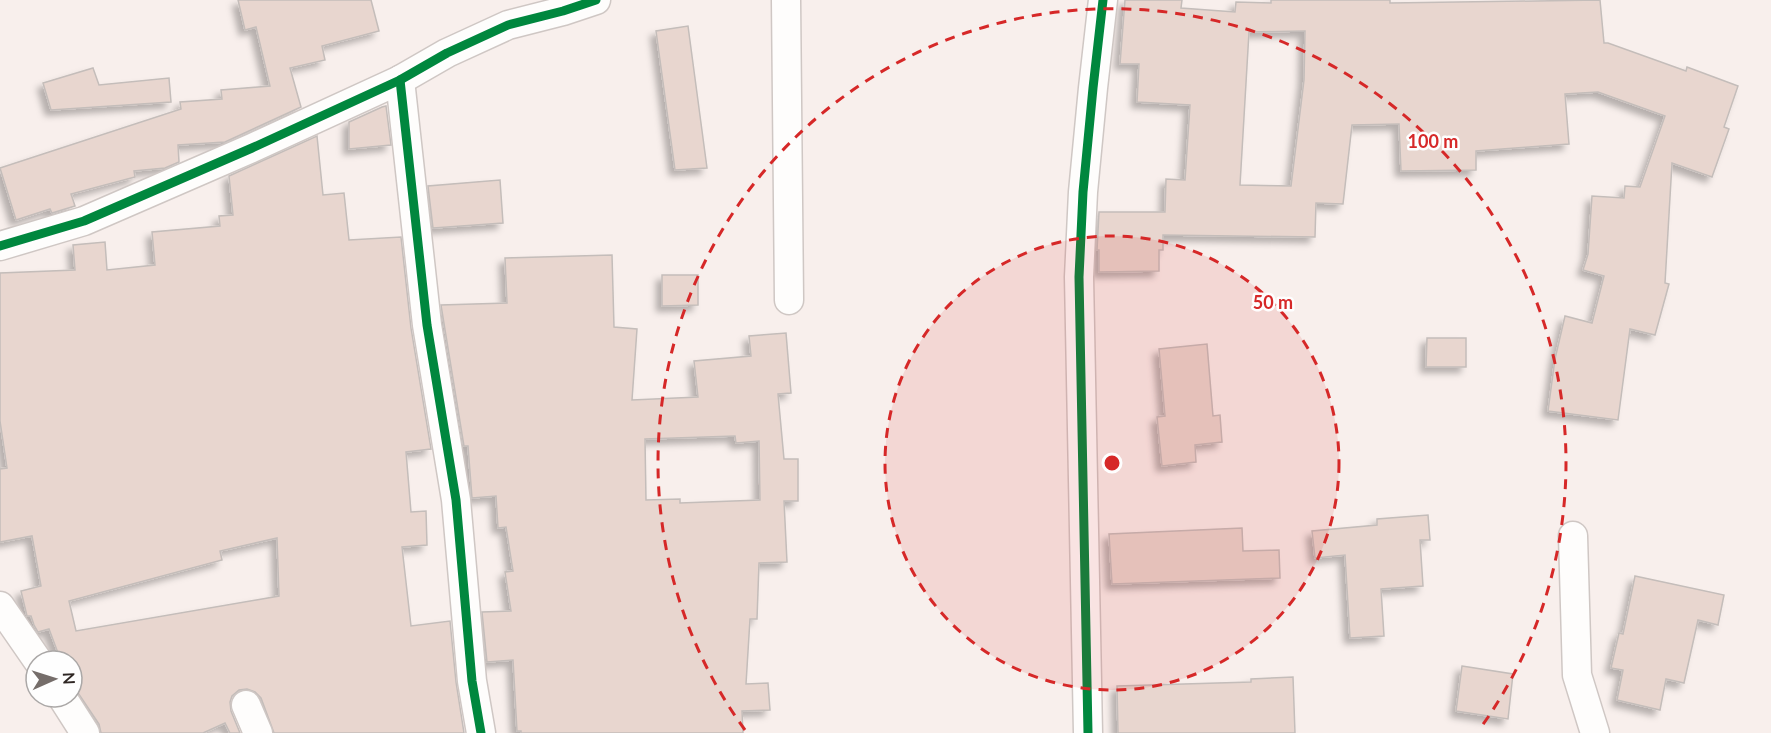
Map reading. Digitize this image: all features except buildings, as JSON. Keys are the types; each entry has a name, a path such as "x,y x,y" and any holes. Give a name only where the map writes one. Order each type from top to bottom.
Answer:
{"street":[{"path":"0,246 84,221 252,148 400,80 447,53 508,25 564,11 596,0"},
{"path":"786,0 789,300"},
{"path":"1088,733 1079,277 1085,169 1103,0"},
{"path":"400,80 427,325 456,500 472,681 481,733"},
{"path":"1573,536 1577,675 1595,733"},
{"path":"0,606 30,649"},
{"path":"246,705 258,733"},
{"path":"70,709 85,733"}],"cycle path":[{"path":"0,246 84,221 252,148 400,80 447,53 508,25 596,0"},
{"path":"1088,733 1079,277 1083,192 1103,0"},
{"path":"400,80 427,325 456,500 472,681 481,733"}]}
